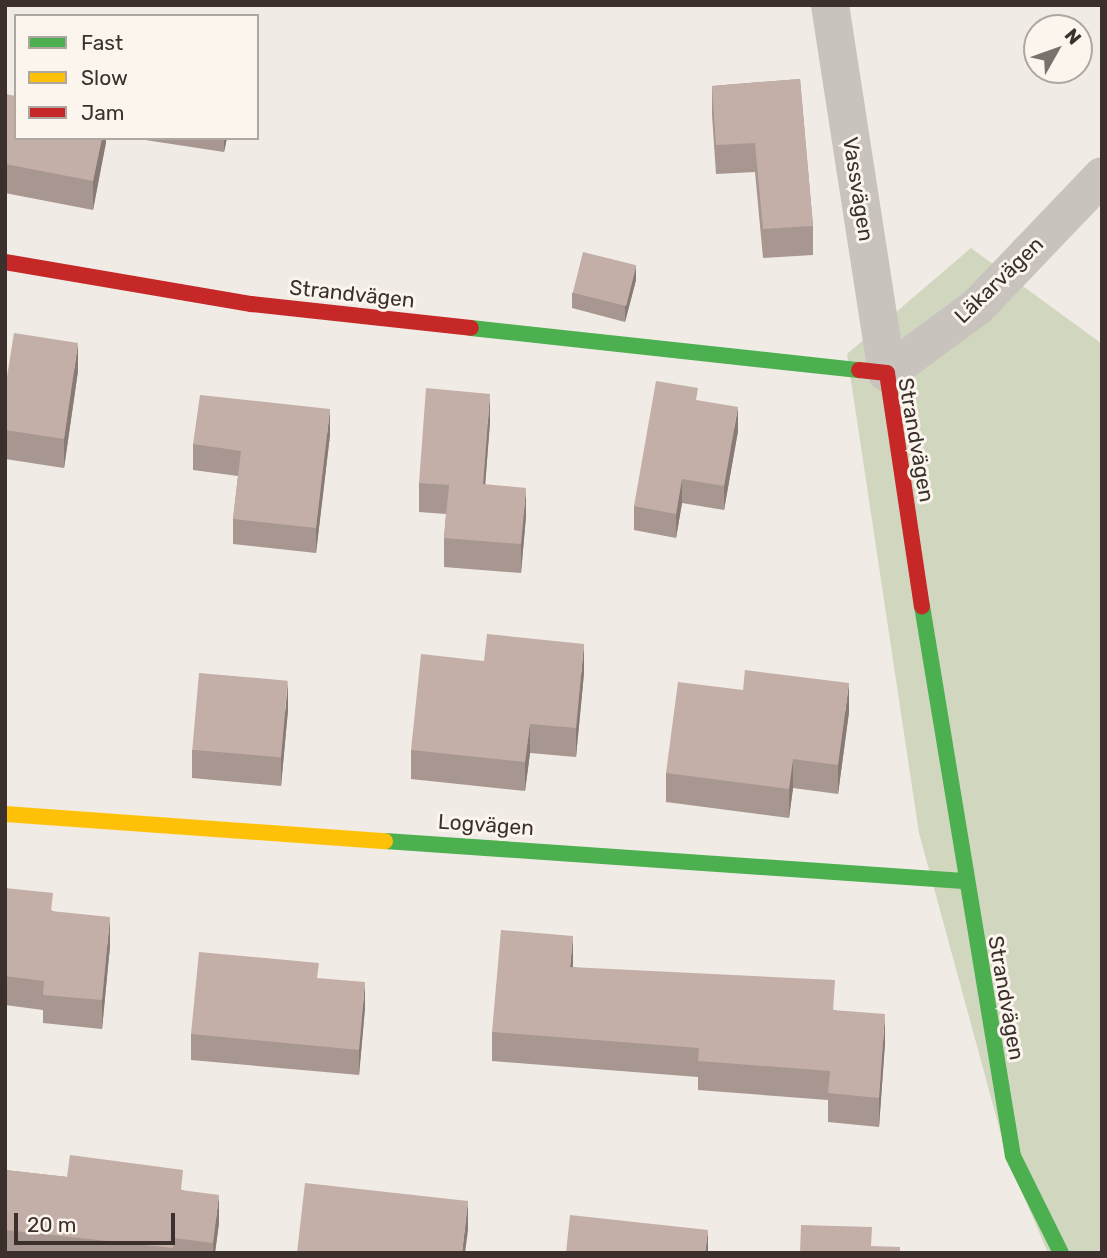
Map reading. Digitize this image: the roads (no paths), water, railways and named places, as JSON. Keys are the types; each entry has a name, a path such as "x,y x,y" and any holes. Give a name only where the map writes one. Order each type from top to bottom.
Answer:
{"street":[{"name":"Vassvägen","path":"830,5 887,373"},
{"name":"Läkarvägen","path":"887,373 977,307 1102,176"},
{"name":"Strandvägen","path":"5,262 251,304 887,373 964,881 1013,1156 1061,1253"},
{"name":"Logvägen","path":"5,814 964,881"}]}
